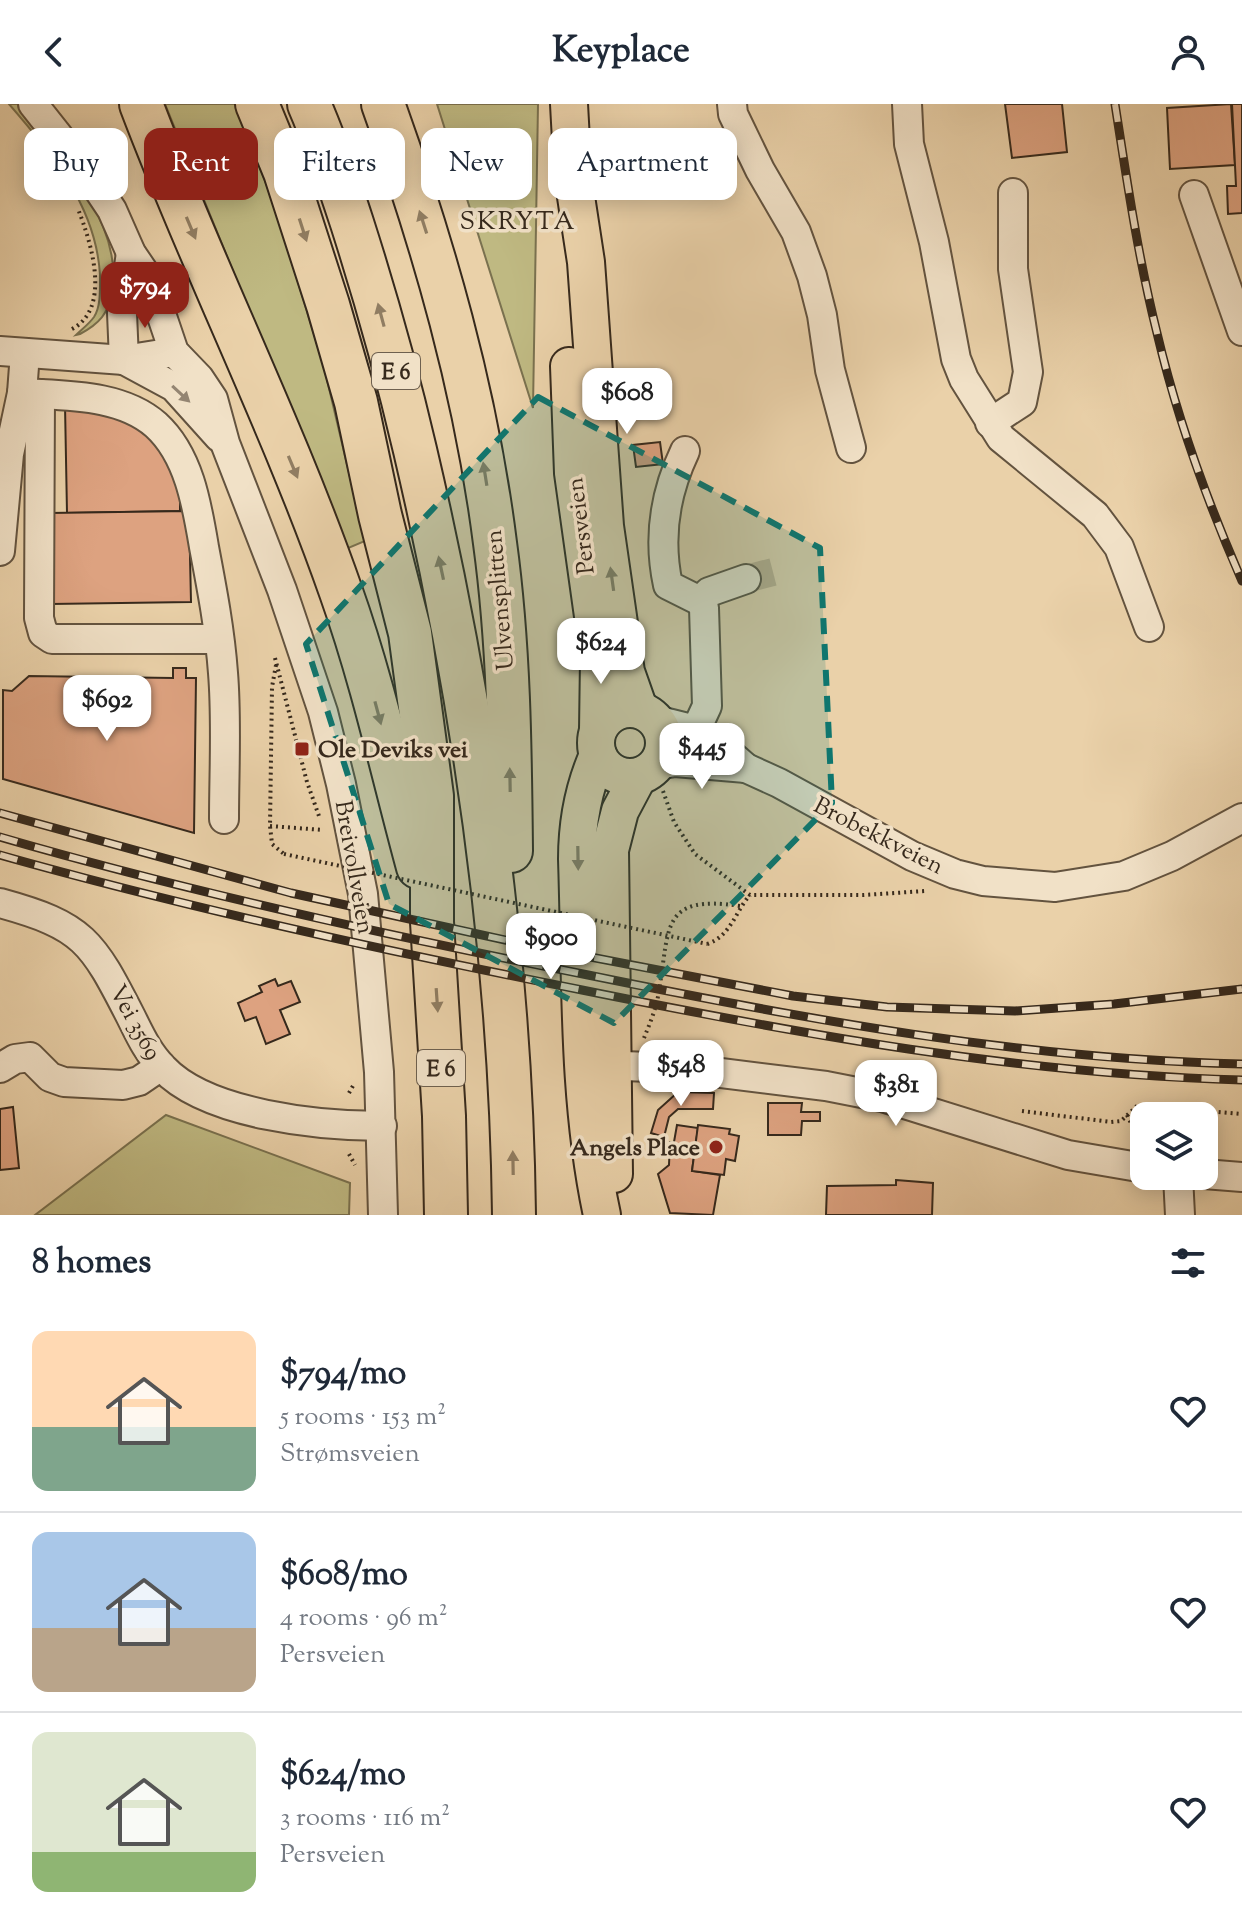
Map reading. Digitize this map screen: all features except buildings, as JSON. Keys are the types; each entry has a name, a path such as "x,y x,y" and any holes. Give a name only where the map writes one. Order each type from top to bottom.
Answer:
{"highway":[{"path":"141,104 306,499 342,593 376,707 432,922"},
{"name":"E 6","path":"257,104 285,172 328,305 356,402 410,633 432,796 432,922 444,1116 446,1215"},
{"name":"E 6","path":"309,104 375,293 401,389 445,585 484,814 512,1110 514,1215"},
{"name":"Ulvensplitten","path":"383,104 448,306 475,418 495,542 505,635 510,753 512,1110"}],"main road":[{"name":"Persveien","path":"569,104 570,128"},
{"name":"Persveien","path":"571,200 566,271 571,423 578,524 599,659 598,742 577,836 598,1065"},
{"name":"Persveien","path":"577,200 586,262 605,526 626,672 648,715"},
{"path":"602,1215 591,1153 610,850 620,811 652,777 664,747 664,738 648,715 629,708 610,714 598,742 607,769 621,777 652,777"},
{"path":"598,1065 615,1185 612,1215"}],"street":[{"path":"33,104 86,171 112,210 131,253 150,281 174,352 124,360 12,352 31,394 39,618 43,633 52,639 219,639"},
{"path":"732,104 733,114 760,170 796,232 812,276 822,315 830,370 851,448"},
{"path":"907,104 909,144 934,242 956,359 964,379 1001,438 1095,515 1119,547 1149,627"},
{"path":"990,423 1022,402 1028,372 1013,269 1013,193"},
{"path":"1194,195 1233,281 1242,331"},
{"path":"124,360 122,313 131,253"},
{"name":"Breivollveien","path":"174,352 199,378 213,399 225,443 303,647 341,784 363,894 382,1126 383,1215"},
{"name":"Breivollveien","path":"124,360 174,387 225,443"},
{"path":"0,551 9,454 31,394"},
{"path":"31,394 90,399 140,414 156,425 167,438 184,467 196,502 223,674 224,819"},
{"path":"685,451 673,475 663,525 662,560 668,585 700,601 704,608 707,706 695,732"},
{"path":"700,601 709,592 746,579"},
{"name":"Brobekkveien","path":"648,715 695,732 721,746 746,768 912,856 955,874 1007,885 1055,887 1124,876 1172,856 1242,818"},
{"name":"Brobekkveien","path":"652,777 675,762 746,768"},
{"name":"Vei 3569","path":"0,903 58,921 94,951 116,986 145,1045 161,1066 189,1090 228,1104 315,1123 382,1126"},
{"path":"0,1068 15,1059 30,1057 50,1077 64,1082 123,1085 139,1081 161,1066"},
{"path":"598,1065 717,1072 840,1089 882,1097 1068,1155 1130,1166"},
{"path":"1218,1175 1242,1177"},
{"path":"1179,1190 1180,1215"}],"path":[{"path":"68,331 81,324 89,314 94,292 88,237 75,202"},
{"path":"328,840 307,782 276,663 272,687 270,826 272,844 284,854 707,944 725,935 740,906 750,895 695,854 674,822 652,777"},
{"path":"270,826 324,830"},
{"path":"332,851 335,866"},
{"path":"644,1038 659,993 666,936 674,917 683,909 704,903 740,906"},
{"path":"1016,1111 1111,1122 1121,1121 1138,1105 1242,1114"}],"highlighted area":[{"path":"538,397 820,548 832,803 614,1023 389,904 306,644"}],"shaded area":[{"path":"9,104 18,104 38,128 29,128"},
{"path":"165,104 235,104 244,128 175,128"},
{"path":"437,104 538,104 533,408 467,200 532,200 532,128 445,128"},
{"path":"258,163 274,204 324,367 365,541 346,549 204,200 258,200"},
{"path":"79,200 90,200 98,216 113,266 108,306 93,326 76,335 94,317 100,297 97,250"},
{"path":"166,1115 350,1183 349,1215 35,1215"}],"tunnel":[{"path":"746,579 773,572"}],"railway":[{"path":"1115,104 1139,247 1165,365 1194,459 1242,581"},
{"path":"0,813 291,893 528,945 793,996 887,1007 1015,1011 1114,1004 1242,989"},
{"path":"0,837 146,877 366,929 750,1007 994,1045 1159,1061 1242,1064"},
{"path":"0,855 290,928 746,1022 910,1049 1075,1070 1242,1080"}],"place":[{"name":"Ole Deviks vei","path":"302,749"},
{"name":"Angels Place","path":"716,1147"}],"district":[{"name":"SKRYTA","path":"518,220"}]}
